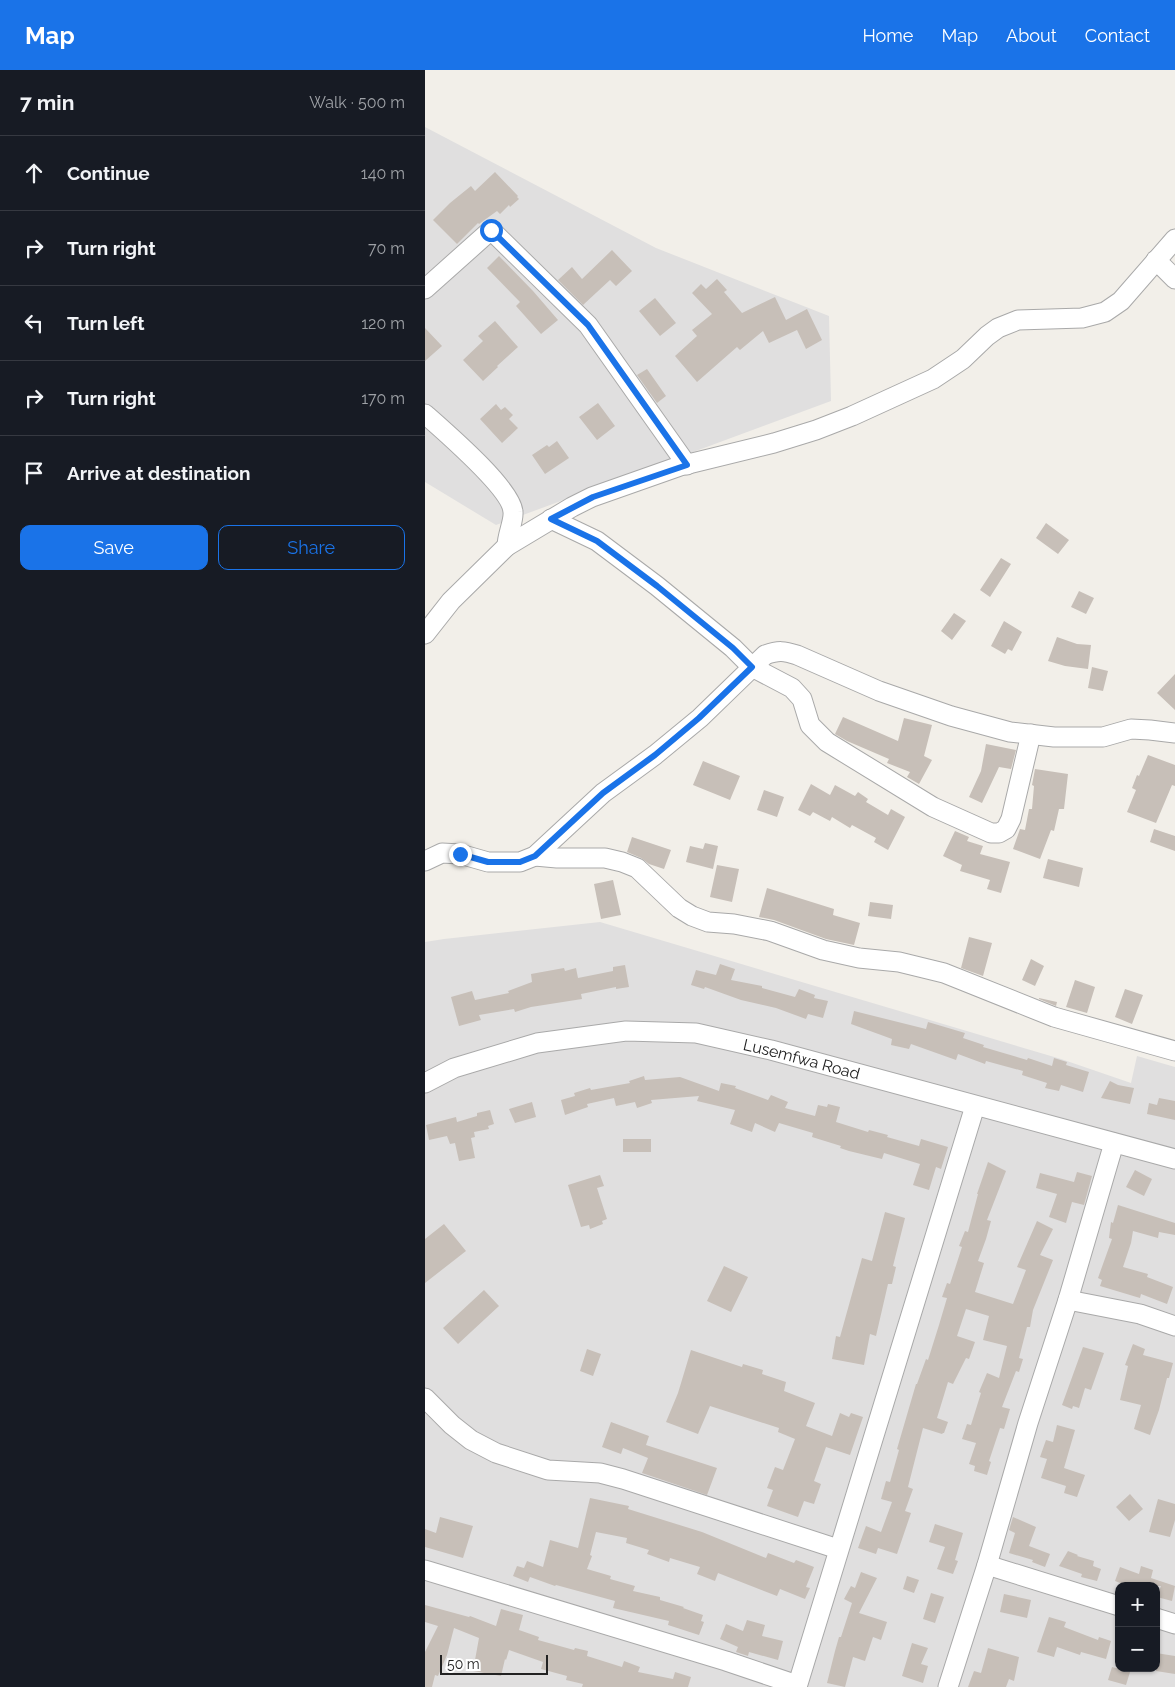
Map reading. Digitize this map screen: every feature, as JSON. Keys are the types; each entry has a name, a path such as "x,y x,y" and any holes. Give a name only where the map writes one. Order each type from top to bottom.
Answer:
{"street":[{"path":"425,289 491,230 588,325 687,465"},
{"path":"425,634 451,601 507,546 551,519 593,497 687,465 774,443 816,430 852,416 939,376 963,359 998,328 1018,320 1082,318 1105,312 1121,301 1175,239"},
{"path":"1156,260 1175,279"},
{"path":"425,414 491,477 508,498 513,512 507,535 507,546"},
{"path":"551,519 597,541 657,586 733,648 752,667 792,688 803,700 810,725 827,742 933,807 991,833 999,833 1006,829 1011,819 1031,734"},
{"path":"425,861 442,853 460,854 488,862 520,862 535,856 603,793 655,755 699,718 765,655 775,652 784,651 879,690 951,716 1010,732 1055,736 1103,737 1131,729 1175,734"},
{"path":"535,856 605,858 622,862 637,868 679,908 692,916 708,922 734,924 770,932 823,950 859,958 899,962 944,973 1054,1018 1175,1051"},
{"name":"Lusemfwa Road","path":"425,1083 454,1068 537,1043 626,1031 696,1034 771,1050 1175,1159"},
{"path":"425,1570 726,1661 797,1686 975,1106"},
{"path":"948,1687 987,1565 1028,1423 1068,1300 1114,1143"},
{"path":"1068,1300 1140,1314 1175,1326"},
{"path":"425,1398 452,1425 471,1440 496,1454 548,1470 599,1473 623,1479 838,1549"},
{"path":"987,1565 1115,1605"},
{"path":"1160,1619 1175,1624"}],"shaded area":[{"path":"425,127 656,248 829,316 831,401 496,525 425,482"},
{"path":"600,922 1061,1059 1131,1083 1137,1056 1175,1067 1175,1687 425,1687 425,942"}],"building":[{"path":"495,172 519,199 500,214 497,211 478,223 457,244 433,220 471,186 475,191"},
{"path":"612,250 632,271 616,286 610,280 583,305 558,280 572,267 582,279"},
{"path":"499,256 558,320 541,334 516,306 520,302 487,268"},
{"path":"717,279 727,290 724,292 742,313 775,297 786,320 807,309 822,340 806,349 797,330 769,343 763,331 740,350 737,347 697,382 675,356 697,336 692,330 712,314 692,293 701,284 706,289"},
{"path":"655,298 676,323 660,336 639,311"},
{"path":"495,321 518,347 483,381 463,360 483,341 478,336"},
{"path":"425,328 442,346 425,361"},
{"path":"647,369 666,396 657,403 637,375"},
{"path":"598,403 615,426 597,440 579,417"},
{"path":"496,404 501,410 505,407 513,415 509,419 518,428 502,443 480,419"},
{"path":"557,441 569,458 545,474 532,455"},
{"path":"1046,523 1069,540 1058,554 1036,538"},
{"path":"1001,558 1011,564 990,597 980,590"},
{"path":"1079,591 1094,598 1086,614 1071,607"},
{"path":"954,613 966,621 952,640 941,631"},
{"path":"1004,621 1022,632 1012,651 1008,649 1005,654 991,646"},
{"path":"1057,637 1077,644 1091,645 1088,669 1065,666 1048,661"},
{"path":"1092,667 1108,671 1103,691 1088,688"},
{"path":"1175,674 1175,710 1157,693"},
{"path":"843,717 898,741 904,718 932,725 924,756 932,760 919,784 907,777 910,772 887,763 889,759 835,734"},
{"path":"986,744 1016,750 1011,769 999,767 982,803 969,797 981,771"},
{"path":"1148,755 1175,765 1175,786 1172,785 1156,823 1127,812 1136,790 1132,788"},
{"path":"703,761 740,776 730,800 693,785"},
{"path":"1035,769 1068,774 1064,809 1059,809 1054,831 1051,830 1040,859 1013,849 1020,829 1025,830 1029,809 1032,809 1034,786 1032,785"},
{"path":"811,784 830,795 835,785 855,796 858,792 868,799 866,802 888,815 891,809 905,817 888,850 874,842 876,838 852,825 850,828 832,817 830,821 813,812 810,816 798,810"},
{"path":"764,790 784,797 777,817 757,810"},
{"path":"1154,829 1175,836 1175,851 1150,842"},
{"path":"955,831 969,837 967,841 983,846 980,854 1010,862 1001,893 987,889 990,880 960,871 962,865 943,856"},
{"path":"632,837 671,850 664,869 649,864 627,852"},
{"path":"705,843 718,846 713,869 686,862 690,846 703,849"},
{"path":"1048,859 1083,868 1079,887 1043,878"},
{"path":"717,865 739,869 732,902 710,897"},
{"path":"613,880 621,915 601,919 594,884"},
{"path":"767,888 834,909 833,915 860,923 854,945 826,939 774,920 759,917"},
{"path":"870,902 893,905 891,919 868,916"},
{"path":"969,937 992,943 983,976 961,968"},
{"path":"1031,959 1044,966 1035,986 1022,980"},
{"path":"720,964 735,969 731,980 762,986 762,988 795,997 799,989 815,995 814,998 828,1001 823,1018 808,1014 806,1019 776,1008 741,1000 705,987 704,989 691,985 696,970 716,975"},
{"path":"625,965 629,987 616,989 616,987 581,994 582,999 531,1007 515,1012 514,1009 479,1015 481,1020 459,1026 451,997 472,991 475,1000 509,993 508,991 532,982 531,974 564,968 565,971 576,968 578,978 613,971 613,967"},
{"path":"1075,980 1095,987 1087,1013 1066,1007"},
{"path":"1125,989 1143,995 1132,1024 1115,1017"},
{"path":"1039,999 1057,1002 1056,1006"},
{"path":"854,1011 926,1029 928,1022 965,1033 963,1038 984,1045 983,1047 1052,1066 1054,1058 1067,1062 1066,1065 1089,1072 1083,1092 1061,1085 1059,1091 1045,1088 1047,1083 1022,1075 1023,1071 986,1061 985,1064 958,1054 956,1060 911,1044 909,1049 891,1045 892,1039 851,1024"},
{"path":"644,1076 645,1080 680,1077 719,1091 721,1083 736,1086 735,1088 768,1100 771,1095 788,1102 785,1108 815,1116 818,1105 827,1107 828,1104 840,1107 836,1122 868,1132 869,1130 888,1135 887,1137 919,1146 921,1139 948,1147 941,1169 936,1167 929,1190 913,1185 920,1164 884,1153 882,1159 849,1151 840,1148 841,1146 812,1137 813,1133 779,1123 775,1132 755,1123 752,1132 730,1124 735,1110 697,1101 699,1096 651,1100 652,1103 637,1108 635,1102 616,1106 614,1098 587,1104 588,1107 565,1115 561,1100 575,1096 574,1093 590,1088 591,1090 630,1083 629,1081"},
{"path":"1110,1081 1118,1085 1134,1088 1130,1104 1101,1098"},
{"path":"1159,1098 1175,1101 1175,1120 1147,1114 1149,1103 1157,1105"},
{"path":"532,1102 536,1117 515,1123 509,1109"},
{"path":"490,1110 494,1124 488,1126 489,1129 474,1132 475,1137 471,1138 475,1158 459,1161 455,1143 450,1144 447,1136 429,1140 426,1125 456,1117 457,1122 477,1116 477,1113"},
{"path":"623,1139 651,1139 651,1152 623,1152"},
{"path":"988,1162 1006,1171 987,1220 991,1221 978,1261 984,1263 975,1292 1013,1304 1026,1270 1017,1267 1037,1221 1053,1229 1040,1255 1053,1260 1033,1310 1030,1327 1027,1327 1019,1358 1023,1359 1019,1372 1016,1371 1002,1407 1010,1409 1004,1429 1000,1428 989,1461 991,1462 987,1475 974,1471 975,1466 969,1464 976,1443 962,1439 967,1424 971,1425 981,1393 979,1392 987,1373 999,1378 1007,1346 983,1340 989,1316 966,1309 957,1336 975,1342 969,1359 966,1358 953,1384 948,1382 937,1418 948,1422 944,1433 923,1428 908,1487 913,1489 905,1511 911,1513 897,1554 878,1548 876,1554 858,1548 866,1526 881,1532 892,1502 881,1499 886,1481 890,1482 899,1450 897,1449 916,1384 926,1359 928,1360 947,1298 942,1297 947,1283 950,1284 962,1247 959,1246 965,1231 968,1232 977,1194"},
{"path":"1135,1170 1152,1179 1144,1196 1126,1187"},
{"path":"1077,1172 1092,1176 1084,1205 1072,1202 1066,1223 1049,1217 1057,1194 1036,1188 1040,1173 1074,1182"},
{"path":"600,1175 604,1186 597,1188 607,1219 602,1221 603,1224 590,1229 589,1225 581,1227 568,1185"},
{"path":"1118,1205 1175,1223 1175,1235 1159,1232 1158,1238 1133,1231 1123,1267 1148,1274 1147,1277 1173,1287 1167,1304 1141,1294 1140,1298 1100,1286 1102,1280 1098,1278 1112,1239 1109,1238 1111,1222 1113,1223"},
{"path":"885,1212 905,1218 893,1266 896,1267 892,1284 888,1284 876,1336 870,1334 864,1365 832,1359 836,1336 840,1337 862,1258 872,1261"},
{"path":"444,1224 466,1251 425,1283 425,1239"},
{"path":"724,1266 748,1277 731,1312 707,1301"},
{"path":"484,1290 499,1306 458,1344 443,1328"},
{"path":"1133,1344 1145,1349 1143,1355 1173,1363 1150,1435 1134,1429 1141,1405 1120,1400 1128,1366 1125,1365"},
{"path":"1083,1347 1104,1353 1091,1390 1085,1388 1079,1408 1073,1406 1072,1409 1062,1405"},
{"path":"587,1349 601,1354 593,1376 580,1371"},
{"path":"691,1350 742,1367 743,1364 763,1370 762,1374 786,1382 784,1391 815,1403 806,1426 832,1436 840,1413 849,1417 851,1413 863,1417 850,1455 826,1447 814,1481 821,1484 814,1504 804,1501 798,1517 767,1506 773,1490 767,1488 775,1467 783,1470 795,1439 778,1432 779,1428 710,1406 698,1434 666,1422 678,1393"},
{"path":"611,1422 649,1436 646,1445 717,1468 707,1495 642,1473 648,1458 623,1448 621,1454 602,1447"},
{"path":"1057,1425 1075,1430 1064,1468 1085,1475 1077,1497 1064,1493 1066,1486 1041,1478 1047,1459 1040,1457 1046,1440 1053,1442"},
{"path":"1130,1494 1143,1509 1129,1521 1116,1507"},
{"path":"590,1498 629,1506 628,1509 702,1532 766,1558 768,1553 794,1563 796,1560 814,1567 806,1587 810,1588 805,1599 780,1589 777,1596 718,1573 715,1581 697,1574 700,1567 670,1558 669,1562 647,1554 649,1550 626,1543 627,1538 596,1532 590,1555 592,1556 587,1569 611,1576 610,1579 635,1586 633,1591 660,1597 660,1600 703,1615 701,1621 704,1622 699,1635 668,1625 669,1621 613,1608 615,1601 555,1586 530,1577 528,1582 513,1576 517,1566 524,1568 527,1561 543,1567 550,1540 578,1548"},
{"path":"1158,1499 1175,1504 1175,1520 1170,1537 1149,1532"},
{"path":"440,1517 473,1526 463,1558 425,1547 425,1529 436,1533"},
{"path":"1013,1517 1036,1527 1029,1546 1050,1554 1045,1567 1032,1562 1033,1560 1009,1553 1015,1533 1009,1530"},
{"path":"935,1524 963,1533 955,1560 958,1561 953,1574 937,1569 945,1547 929,1542"},
{"path":"1068,1551 1094,1561 1093,1566 1101,1569 1097,1581 1081,1577 1082,1574 1059,1566"},
{"path":"1141,1566 1153,1570 1151,1578 1175,1586 1172,1601 1160,1598 1160,1582 1115,1581 1120,1567 1139,1574"},
{"path":"861,1572 877,1578 859,1613 887,1622 881,1640 873,1637 865,1661 853,1657 845,1687 827,1683 839,1637 841,1637 852,1603 844,1599 851,1586 855,1588"},
{"path":"907,1576 919,1580 914,1593 903,1589"},
{"path":"931,1593 944,1597 935,1623 923,1619"},
{"path":"1004,1594 1031,1600 1027,1618 1000,1612"},
{"path":"425,1605 470,1616 496,1626 501,1609 523,1615 519,1630 539,1637 538,1640 574,1650 575,1648 588,1651 587,1656 622,1667 624,1661 640,1667 638,1672 673,1679 675,1672 691,1677 688,1687 582,1687 583,1684 566,1680 567,1676 541,1669 543,1662 509,1650 501,1676 473,1671 479,1638 454,1628 447,1655 438,1676 435,1675 432,1687 425,1687 425,1652 438,1626 425,1622"},
{"path":"1049,1617 1066,1622 1064,1627 1098,1640 1099,1637 1111,1641 1106,1659 1081,1652 1080,1655 1057,1647 1054,1657 1037,1652"},
{"path":"747,1620 765,1625 762,1636 783,1641 778,1660 749,1652 748,1656 736,1652 738,1647 720,1639 726,1624 743,1631"},
{"path":"912,1643 928,1648 921,1664 928,1666 923,1683 902,1676"},
{"path":"988,1648 1019,1657 1014,1681 1009,1679 1006,1687 968,1687 974,1671 981,1673"},
{"path":"1160,1654 1175,1656 1175,1674 1160,1672"},
{"path":"1112,1667 1115,1668 1115,1672 1130,1672 1126,1685 1108,1680"}],"route":[{"path":"460,854 488,862 520,862 535,856 603,793 655,755 699,718 752,667 733,648 657,586 597,541 551,519 593,497 687,465 588,325 491,230"}]}
